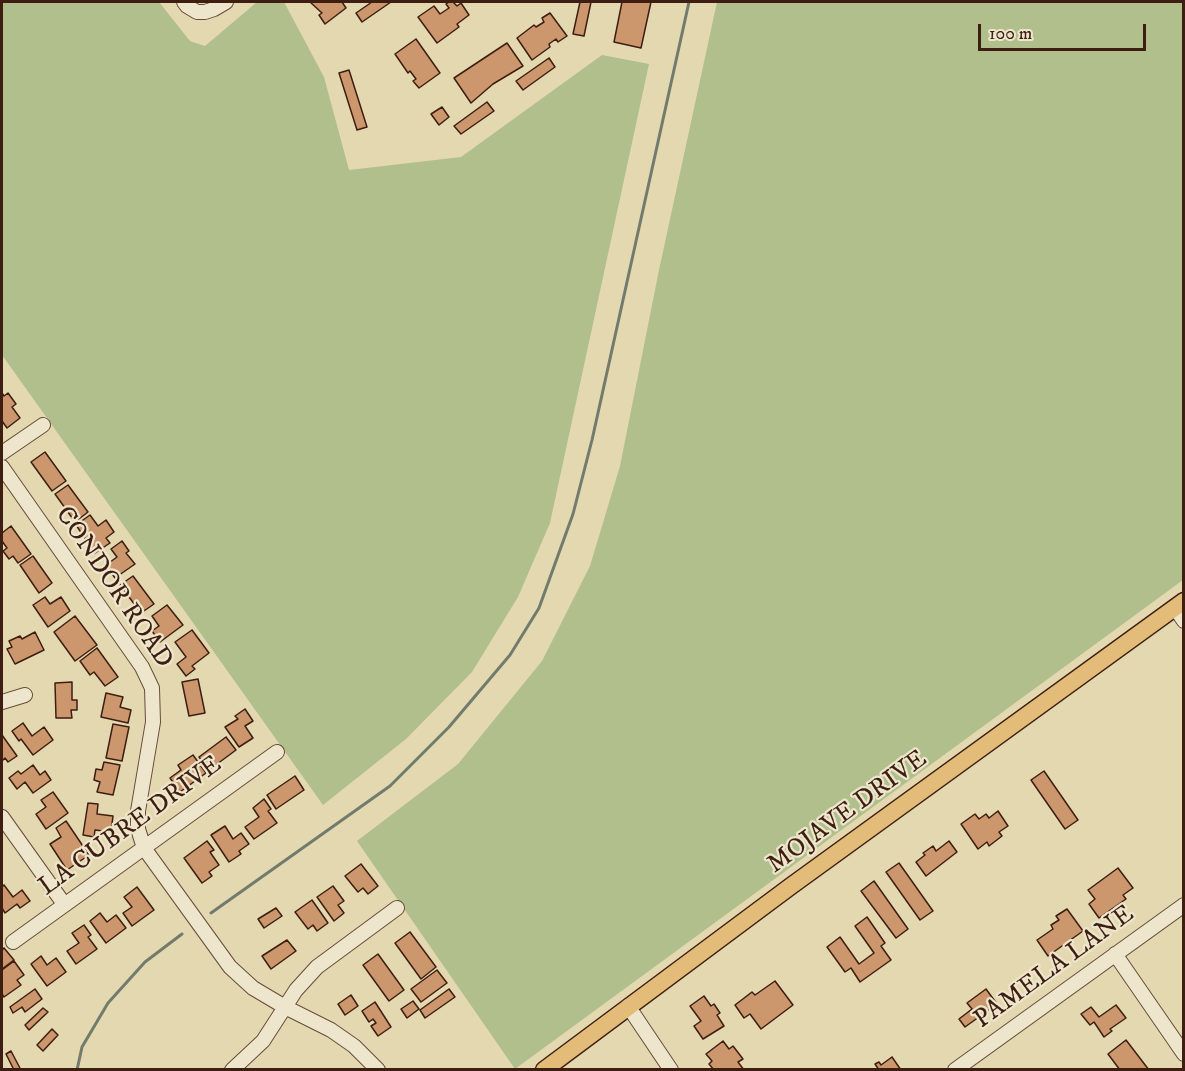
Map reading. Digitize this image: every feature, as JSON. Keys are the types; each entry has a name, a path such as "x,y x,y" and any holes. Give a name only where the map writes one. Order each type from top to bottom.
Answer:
{"main road":[{"name":"MOJAVE DRIVE","path":"544,1070 628,1006 1181,610"}],"street":[{"path":"185,4 197,12 205,12 226,2"},
{"path":"2,453 43,424"},
{"name":"CONDOR ROAD","path":"2,467 142,667 152,688 153,722 138,810 138,829 144,848 230,968 253,988 331,1030 354,1046 378,1070"},
{"path":"2,702 25,695"},
{"name":"LA CUBRE DRIVE","path":"13,942 277,752"},
{"path":"2,817 64,904"},
{"name":"PAMELA LANE","path":"955,1070 1184,905"},
{"path":"232,1070 263,1041 296,990 317,967 397,908"},
{"path":"1115,954 1184,1054"},
{"path":"628,1006 671,1070"}],"green space":[{"path":"2,2 159,2 190,41 205,46 257,2 284,2 324,77 349,170 461,157 602,55 649,64 550,523 518,597 472,672 406,739 323,805 2,355"},
{"path":"717,2 1183,2 1183,580 515,1069 357,841 458,764 542,661 590,566 620,466 659,270"}],"building":[{"path":"310,2 342,2 346,8 325,24 319,15 322,13"},
{"path":"372,2 391,2 362,22 356,13"},
{"path":"449,2 457,6 461,3 469,15 457,24 459,27 437,43 418,17 434,6 440,14 449,8 446,4"},
{"path":"580,2 591,2 584,36 573,34"},
{"path":"622,2 651,2 641,48 614,42"},
{"path":"550,13 567,36 558,42 556,39 549,44 550,47 532,60 517,38 534,25 536,27 544,22 542,18"},
{"path":"416,39 440,73 419,88 413,81 416,79 410,71 408,73 395,54"},
{"path":"507,43 523,66 493,84 471,103 454,78"},
{"path":"549,58 555,67 523,90 516,81"},
{"path":"349,70 367,127 357,130 339,73"},
{"path":"487,102 494,111 461,134 454,126"},
{"path":"442,107 449,117 439,125 431,114"},
{"path":"2,393 4,396 8,393 16,404 12,407 20,418 7,428 2,421"},
{"path":"45,452 66,481 52,491 31,462"},
{"path":"68,485 88,512 75,522 55,494"},
{"path":"90,515 98,526 106,520 114,532 106,538 110,543 95,553 76,525"},
{"path":"11,526 31,554 18,563 13,556 9,559 3,551 7,548 2,541 2,533"},
{"path":"122,541 129,551 126,553 135,564 115,578 106,565 117,557 111,549"},
{"path":"33,556 52,583 39,593 20,565"},
{"path":"133,576 154,604 141,613 120,585"},
{"path":"45,597 50,604 61,597 70,611 48,627 33,605"},
{"path":"167,605 183,625 160,642 152,631 159,626 152,616"},
{"path":"75,616 97,645 75,661 54,632"},
{"path":"192,630 209,653 192,666 195,669 186,676 177,664 186,657 175,642"},
{"path":"35,632 44,650 15,664 7,649 12,647 9,641 20,636 22,639"},
{"path":"97,648 118,677 105,686 94,672 90,675 80,661"},
{"path":"198,679 205,713 189,716 182,682"},
{"path":"72,682 72,700 77,700 77,710 71,710 72,718 56,718 55,683"},
{"path":"106,693 123,697 120,707 131,710 128,723 101,717"},
{"path":"245,709 253,721 245,726 253,738 239,747 225,727 238,719 235,716"},
{"path":"23,723 32,736 44,727 53,740 33,755 12,731"},
{"path":"113,724 129,727 122,761 106,758"},
{"path":"2,735 17,756 8,762 5,758 2,761"},
{"path":"226,737 236,750 209,770 199,757"},
{"path":"193,755 206,773 180,792 170,778 181,770 178,765"},
{"path":"104,762 120,765 113,795 97,792 100,782 94,780 96,769 102,770"},
{"path":"33,765 40,775 45,771 51,780 33,793 25,782 17,789 9,778 18,771 21,774"},
{"path":"1044,771 1078,820 1065,829 1031,780"},
{"path":"295,776 304,790 276,809 267,795"},
{"path":"53,792 68,813 46,829 36,814 46,807 41,800"},
{"path":"264,799 271,809 268,811 277,823 254,839 245,827 259,817 253,808"},
{"path":"88,803 98,804 97,814 113,816 111,832 95,830 94,837 83,835"},
{"path":"998,811 1008,826 999,832 1002,836 989,846 987,842 978,849 961,824 975,814 979,819 986,814 989,818"},
{"path":"66,821 89,855 67,870 50,844 61,837 56,828"},
{"path":"225,826 233,839 241,833 249,844 239,851 241,854 229,862 211,835"},
{"path":"207,841 214,850 210,852 219,865 209,872 212,876 202,883 184,858"},
{"path":"949,841 957,852 926,876 916,862 933,846 936,851"},
{"path":"899,863 933,911 920,920 886,872"},
{"path":"361,864 378,886 368,894 363,888 358,892 345,876"},
{"path":"1118,868 1133,888 1123,895 1126,899 1099,918 1089,904 1095,899 1088,890"},
{"path":"874,881 908,929 896,938 861,891"},
{"path":"4,885 13,897 22,890 30,901 20,908 17,904 5,913 2,908 2,887"},
{"path":"333,886 344,901 338,905 344,913 334,921 317,897"},
{"path":"137,887 154,910 132,926 123,913 132,907 124,897"},
{"path":"312,900 328,923 317,931 313,925 308,929 295,912"},
{"path":"276,908 282,916 264,928 258,919"},
{"path":"1067,909 1083,931 1048,956 1037,940 1053,929 1051,925 1059,920 1056,916"},
{"path":"100,913 107,922 116,915 126,928 106,943 90,921"},
{"path":"867,917 885,943 881,946 891,960 860,982 851,968 845,972 827,947 840,937 859,964 874,953 855,926"},
{"path":"84,925 91,935 88,937 97,949 76,964 67,951 79,943 72,933"},
{"path":"410,932 436,967 421,979 395,943"},
{"path":"287,940 296,951 271,969 262,956"},
{"path":"4,948 14,960 2,969 2,950"},
{"path":"378,954 404,990 389,1001 363,965"},
{"path":"41,956 47,965 56,958 66,972 47,986 31,964"},
{"path":"14,961 24,975 17,980 21,985 4,997 2,970"},
{"path":"437,970 447,983 421,1002 411,989"},
{"path":"775,981 793,1005 761,1029 750,1014 744,1018 735,1005 752,992 755,995"},
{"path":"35,989 42,999 25,1012 22,1007 13,1013 10,1007"},
{"path":"449,989 455,997 425,1018 420,1010"},
{"path":"986,989 997,1004 965,1027 959,1019 972,1009 967,1003"},
{"path":"351,995 358,1006 345,1015 338,1004"},
{"path":"704,996 720,1013 717,1015 724,1026 703,1039 694,1026 701,1021 690,1006"},
{"path":"413,1001 419,1009 407,1018 401,1009"},
{"path":"375,1002 391,1027 378,1036 371,1026 376,1023 373,1019 369,1022 362,1011"},
{"path":"1116,1005 1126,1018 1110,1029 1112,1031 1104,1037 1094,1022 1090,1025 1081,1014 1091,1007 1099,1017"},
{"path":"43,1008 48,1012 29,1030 25,1025"},
{"path":"52,1029 58,1035 43,1051 37,1045"},
{"path":"1126,1040 1149,1070 1120,1070 1108,1054"},
{"path":"723,1041 729,1049 733,1046 743,1059 738,1062 744,1070 714,1070 709,1064 712,1061 706,1054"},
{"path":"11,1051 21,1070 14,1070 6,1054"},
{"path":"892,1057 901,1070 879,1070 875,1064 879,1062 881,1065"}],"waterway":[{"path":"211,913 390,786 449,727 510,655 539,608 573,514 592,440 689,2"},
{"path":"77,1070 82,1047 108,1003 145,962 182,934"}]}
